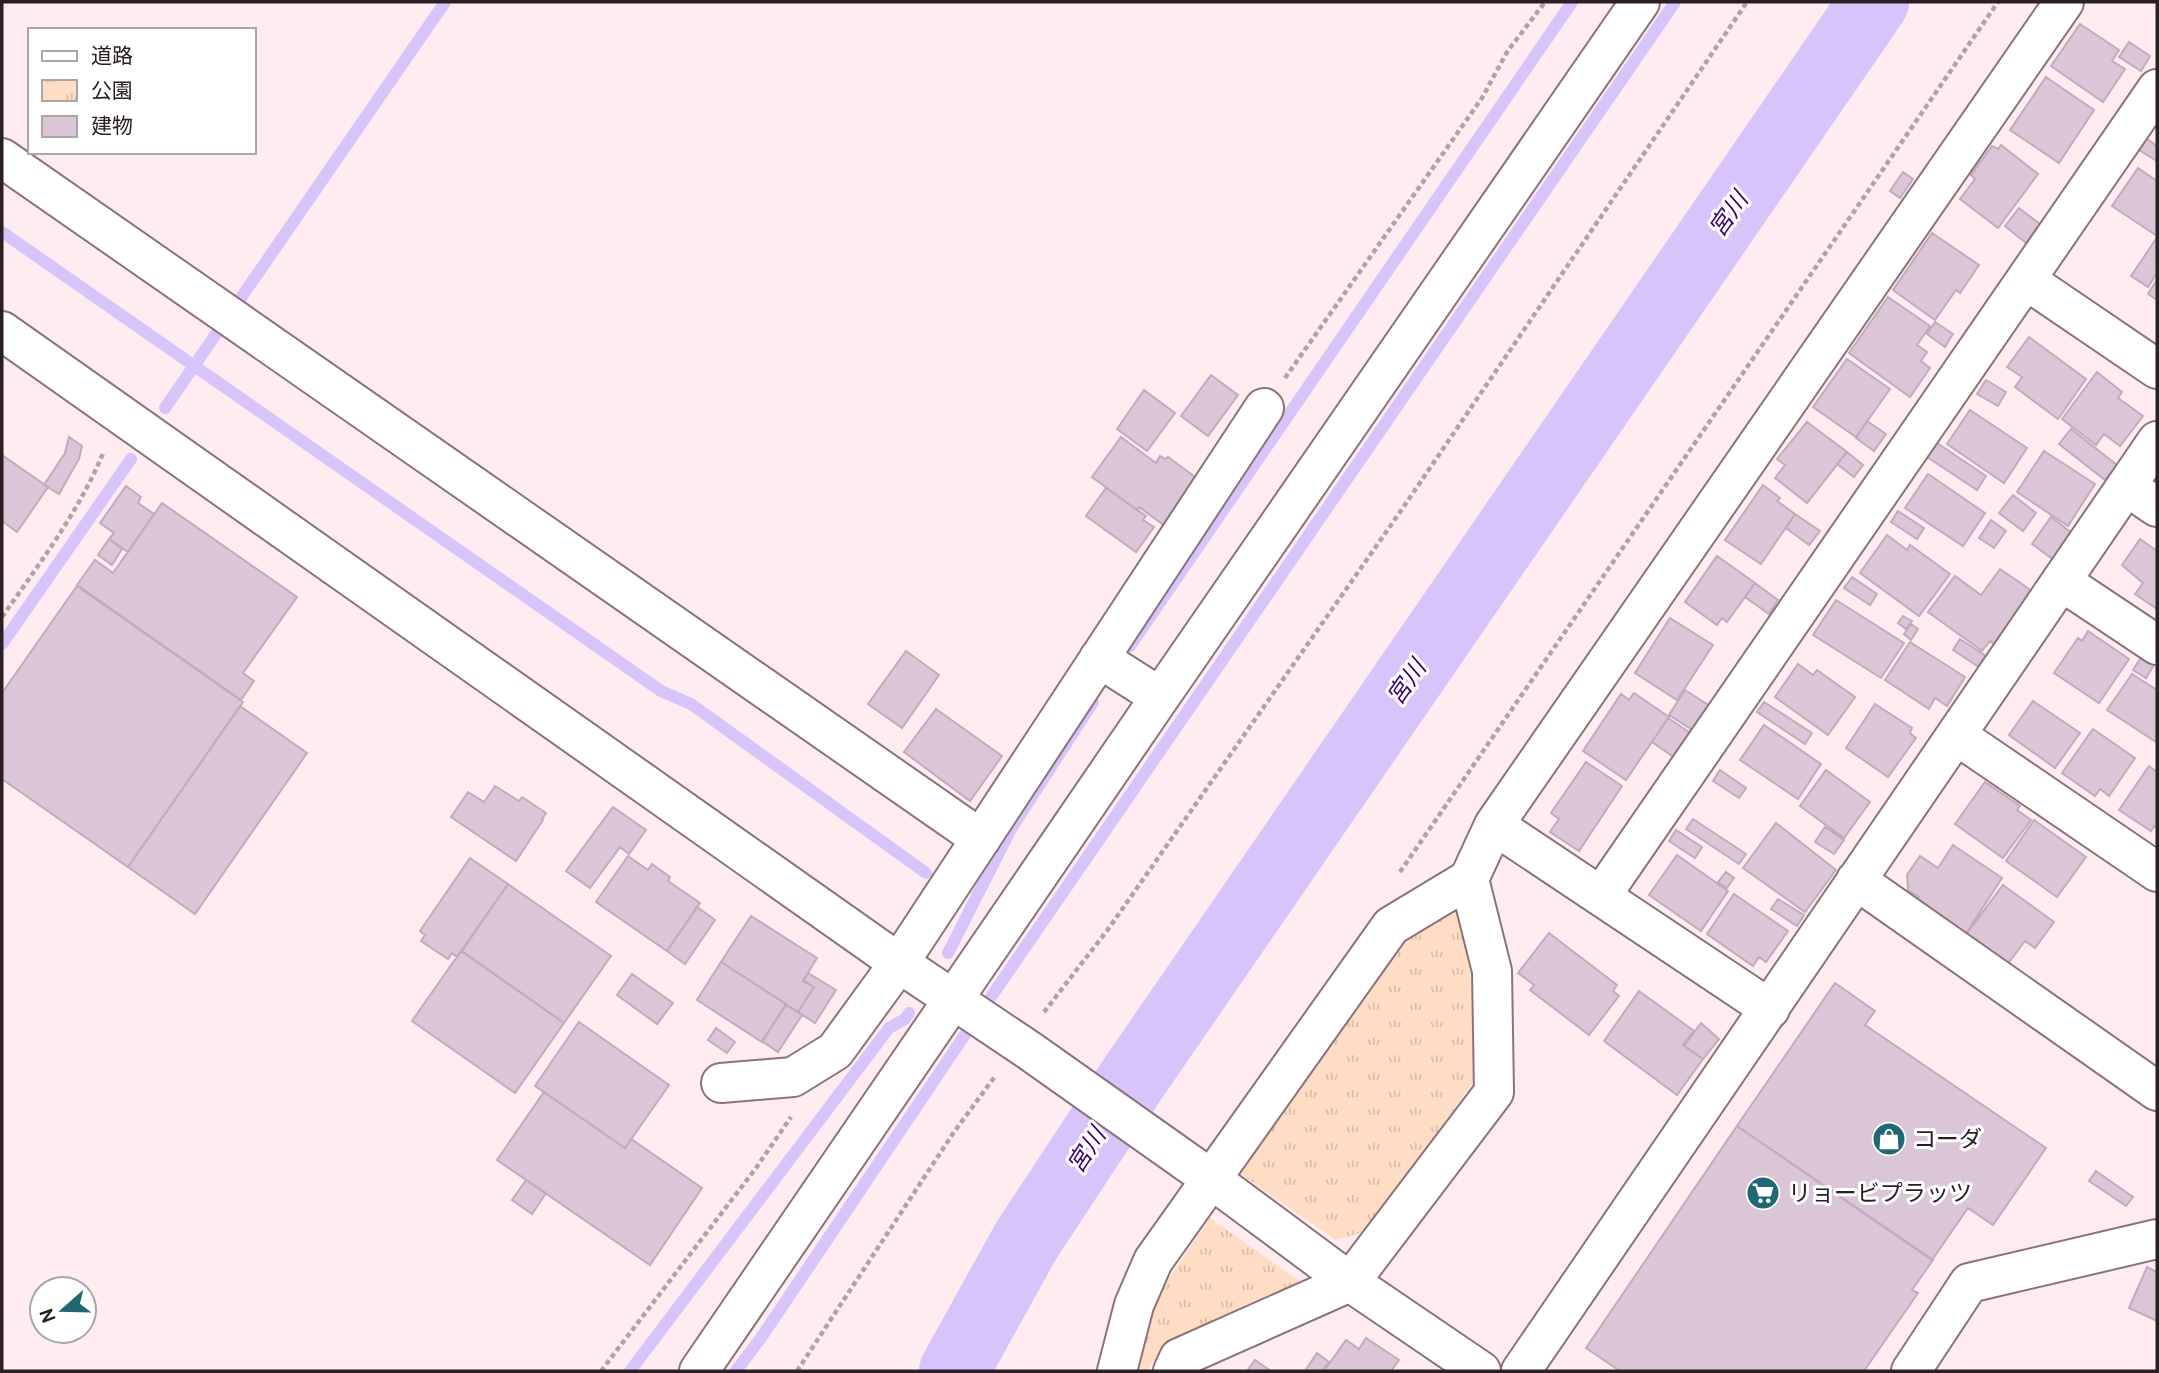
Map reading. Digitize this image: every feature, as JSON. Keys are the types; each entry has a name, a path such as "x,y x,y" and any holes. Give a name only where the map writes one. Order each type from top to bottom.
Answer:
{"street":[{"path":"699,1371 969,1010 1160,697 1640,2"},
{"path":"1117,1371 1134,1305 1153,1261 1203,1174 1391,926 1469,879 1494,825 2064,2"},
{"path":"1601,896 2157,89"},
{"path":"2,158 981,839"},
{"path":"2026,280 2157,369"},
{"path":"2,331 899,963 1025,1047 1350,1282 1481,1371"},
{"path":"721,1083 793,1077 835,1051 899,963 981,839 1110,665 1264,408"},
{"path":"1521,1371 2157,441"},
{"path":"2126,486 2157,507"},
{"path":"2061,581 2157,645"},
{"path":"1110,665 1160,697"},
{"path":"1956,735 2157,872"},
{"path":"1494,825 1770,1009"},
{"path":"1173,1371 1179,1358 1350,1282 1494,1093 1492,971 1469,879"},
{"path":"1856,880 2157,1091"},
{"path":"1911,1371 1969,1283 2157,1239"}],"path":[{"path":"1264,408 1482,97 1507,52 1545,2"},
{"path":"797,1371 954,1132 1025,1047 1109,928 1390,527 1747,2"},
{"path":"1391,926 1387,896 1410,855 1998,2"},
{"path":"2,617 71,517 94,475 119,412"},
{"path":"601,1371 748,1179 792,1115"}],"green space":[{"path":"1453,907 1466,913 1477,1076 1370,1230 1336,1240 1236,1171 1391,949"},
{"path":"1210,1218 1302,1283 1297,1291 1176,1337 1164,1344 1148,1371 1130,1371 1156,1298"}],"building":[{"path":"2080,24 2119,50 2112,61 2125,69 2103,102 2051,66"},
{"path":"2129,42 2150,56 2141,71 2119,57"},
{"path":"2046,77 2094,110 2059,163 2010,130"},
{"path":"2146,138 2157,146 2157,161 2139,150"},
{"path":"2001,145 2038,174 1998,228 1960,199 1975,179 1971,175 1992,146 1998,149"},
{"path":"2138,168 2157,181 2157,236 2112,206"},
{"path":"1903,172 1913,179 1900,198 1890,191"},
{"path":"2019,208 2040,224 2026,243 2005,226"},
{"path":"1932,233 1979,265 1960,293 1956,290 1935,320 1893,290"},
{"path":"2156,239 2157,273 2148,287 2131,276"},
{"path":"2157,280 2157,300 2148,294"},
{"path":"1888,297 1930,326 1917,345 1927,352 1921,361 1930,368 1910,397 1849,353"},
{"path":"1935,322 1953,334 1945,347 1927,334"},
{"path":"2029,337 2086,379 2058,419 2015,387 2022,377 2007,367"},
{"path":"1847,359 1890,389 1856,437 1813,407"},
{"path":"2097,372 2122,392 2118,398 2143,416 2120,446 2104,434 2096,445 2062,419"},
{"path":"1211,375 1238,395 1208,436 1181,416"},
{"path":"1986,380 2006,392 1998,406 1977,394"},
{"path":"1144,390 1175,413 1147,451 1117,429"},
{"path":"1970,410 2027,448 2004,483 1947,444"},
{"path":"1867,421 1886,434 1874,451 1856,438"},
{"path":"1807,422 1847,452 1807,503 1775,478 1785,465 1777,459"},
{"path":"2071,429 2117,465 2105,480 2059,444"},
{"path":"69,437 82,446 79,459 59,494 44,485 65,453"},
{"path":"1121,437 1156,463 1160,456 1165,459 1168,457 1199,480 1165,526 1139,507 1137,510 1092,477"},
{"path":"1937,443 1986,476 1977,490 1927,457"},
{"path":"2044,451 2095,484 2068,526 2017,492"},
{"path":"1847,452 1863,465 1854,477 1837,464"},
{"path":"2,455 48,487 17,532 2,521"},
{"path":"1928,474 1985,513 1963,546 1905,508"},
{"path":"1763,485 1780,498 1777,501 1795,514 1761,564 1725,540"},
{"path":"126,486 141,497 138,503 154,514 128,552 109,539 114,533 100,523"},
{"path":"1106,488 1146,516 1143,520 1154,527 1136,552 1086,516"},
{"path":"2013,495 2036,513 2023,531 1999,513"},
{"path":"162,503 297,597 243,673 254,681 241,700 77,585 95,560 113,573"},
{"path":"1898,511 1924,528 1917,539 1891,522"},
{"path":"1795,514 1820,531 1809,545 1786,528"},
{"path":"2051,517 2073,534 2054,560 2032,544"},
{"path":"1991,520 2006,531 1994,548 1979,538"},
{"path":"1887,535 1907,550 1910,545 1950,574 1919,616 1860,573"},
{"path":"109,539 122,549 112,565 98,555"},
{"path":"2140,539 2157,551 2157,609 2135,594 2143,583 2122,565"},
{"path":"1717,556 1755,583 1727,622 1722,618 1717,625 1685,602"},
{"path":"2000,569 2032,591 1994,644 1990,641 1982,651 1928,612 1955,576 1981,595"},
{"path":"1852,577 1877,594 1870,605 1844,588"},
{"path":"1755,583 1778,600 1769,614 1745,597"},
{"path":"77,586 243,702 128,867 2,779 2,693"},
{"path":"1836,600 1904,643 1881,678 1813,635"},
{"path":"1903,616 1912,621 1906,629 1898,623"},
{"path":"1670,618 1713,645 1677,700 1635,673"},
{"path":"1911,624 1918,629 1911,640 1904,634"},
{"path":"2088,631 2129,659 2099,703 2054,673 2078,638 2082,641"},
{"path":"1960,639 1986,656 1979,667 1953,650"},
{"path":"1910,642 1965,677 1947,706 1935,698 1929,709 1885,680"},
{"path":"2149,645 2157,660 2146,678 2133,670"},
{"path":"906,651 939,675 902,728 868,704"},
{"path":"1798,664 1813,675 1817,670 1855,697 1828,735 1775,697"},
{"path":"2132,674 2157,690 2156,742 2107,710"},
{"path":"1685,690 1710,706 1694,731 1669,715"},
{"path":"1634,693 1669,717 1626,780 1583,751 1621,694 1629,700"},
{"path":"2033,701 2080,733 2055,768 2009,735"},
{"path":"1764,702 1812,733 1805,744 1757,712"},
{"path":"1875,704 1912,728 1910,733 1916,738 1888,777 1846,748"},
{"path":"240,706 307,753 195,914 128,867"},
{"path":"936,709 1002,756 970,801 904,752"},
{"path":"1668,718 1692,734 1675,758 1652,742"},
{"path":"1764,725 1821,764 1798,799 1740,760"},
{"path":"2093,729 2135,758 2109,796 2100,789 2095,796 2062,773"},
{"path":"1586,762 1622,786 1579,851 1550,832 1559,819 1551,813"},
{"path":"2149,766 2157,772 2157,828 2154,826 2151,831 2119,810"},
{"path":"1720,770 1746,788 1739,798 1713,781"},
{"path":"1826,770 1870,802 1844,838 1800,806"},
{"path":"1985,782 2020,806 2017,810 2031,820 2003,858 1955,824"},
{"path":"495,786 519,801 522,797 546,813 516,861 451,817 468,792 484,802"},
{"path":"613,807 646,830 629,854 620,847 590,888 566,871"},
{"path":"1693,819 1746,854 1739,864 1686,829"},
{"path":"2034,820 2086,857 2057,897 2006,861"},
{"path":"1776,823 1836,870 1805,912 1743,868"},
{"path":"1825,827 1844,840 1834,854 1815,842"},
{"path":"1676,830 1702,847 1695,858 1669,841"},
{"path":"1953,845 2002,878 1965,935 1915,901 1919,897 1908,890 1907,875 1920,856 1938,868"},
{"path":"1677,855 1728,891 1701,931 1649,895"},
{"path":"628,856 648,870 652,864 670,877 668,881 700,903 667,951 596,902"},
{"path":"470,858 508,884 457,957 452,953 448,959 421,941 425,935 420,931"},
{"path":"1726,872 1734,878 1727,888 1718,882"},
{"path":"508,884 611,956 564,1023 462,951"},
{"path":"2003,885 2054,922 2035,948 2025,941 2006,966 1965,936"},
{"path":"1734,894 1788,931 1766,962 1759,957 1753,966 1707,934"},
{"path":"1778,899 1804,915 1797,926 1771,909"},
{"path":"697,907 715,920 685,964 667,951"},
{"path":"751,916 817,958 803,981 814,987 798,1012 721,962"},
{"path":"1549,933 1617,985 1613,991 1619,996 1589,1035 1530,990 1534,985 1518,973"},
{"path":"461,951 564,1023 515,1093 412,1021"},
{"path":"721,962 786,1004 762,1042 697,1000"},
{"path":"808,973 836,990 815,1023 798,1012 814,987 803,980"},
{"path":"632,974 673,1003 657,1024 617,995"},
{"path":"1835,983 1875,1011 1865,1025 2046,1148 1993,1225 1968,1208 1932,1260 1737,1126"},
{"path":"1639,991 1694,1031 1683,1045 1703,1059 1677,1095 1604,1041"},
{"path":"786,1005 802,1015 778,1052 762,1041"},
{"path":"579,1022 669,1085 625,1148 535,1086"},
{"path":"1701,1023 1719,1039 1703,1059 1684,1046"},
{"path":"716,1028 735,1042 727,1053 708,1040"},
{"path":"544,1092 625,1148 631,1139 702,1188 650,1265 497,1160"},
{"name":"リョービプラッツ","path":"1737,1126 1933,1260 1912,1290 1918,1293 1864,1371 1620,1371 1586,1348"},
{"path":"2096,1171 2133,1197 2126,1206 2089,1181"},
{"path":"526,1180 546,1193 532,1214 512,1200"},
{"path":"2147,1267 2157,1272 2157,1321 2129,1308"},
{"path":"1366,1338 1399,1360 1391,1371 1324,1371 1346,1340 1359,1349"},
{"path":"1317,1353 1329,1362 1322,1371 1305,1371"},
{"path":"1255,1360 1271,1371 1247,1371"}],"waterway":[{"path":"165,408 445,2"},
{"path":"1130,646 1572,2"},
{"path":"736,1371 1675,2"},
{"name":"宮川","path":"954,1371 1026,1241 1132,1080 1874,2"},
{"path":"2,232 661,691 691,704 926,873"},
{"path":"2,644 131,459"},
{"path":"948,953 1011,829 1093,702"},
{"path":"630,1371 889,1028 905,1019 909,1013"}],"place":[{"name":"コーダ","path":"1889,1139"},
{"name":"リョービプラッツ","path":"1763,1193"}]}
